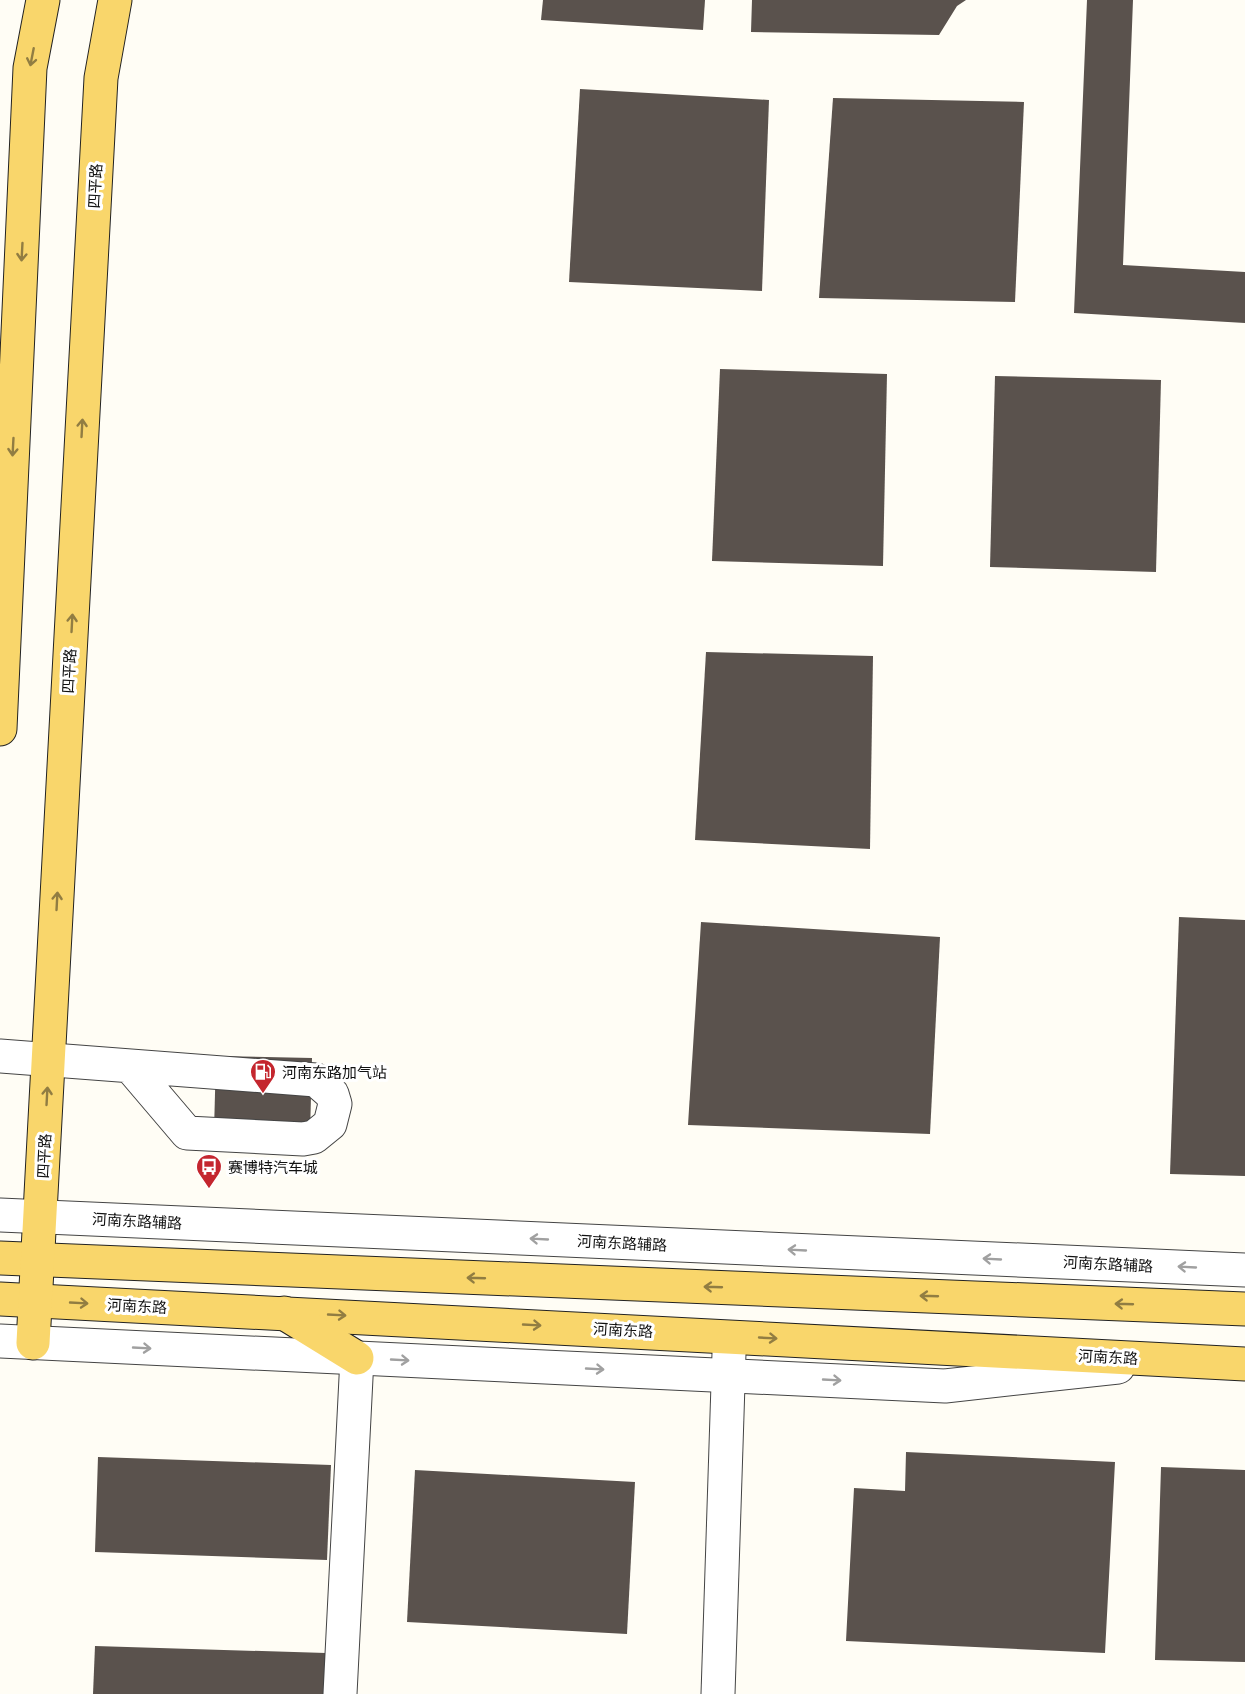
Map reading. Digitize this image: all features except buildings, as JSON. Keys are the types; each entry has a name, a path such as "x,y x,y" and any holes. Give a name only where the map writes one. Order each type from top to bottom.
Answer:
{"main road":[{"path":"0,729 30,68 43,0"},
{"name":"四平路","path":"33,1343 100,78 115,0"},
{"path":"0,1258 1245,1309"},
{"name":"河南东路","path":"0,1299 1245,1364"},
{"path":"282,1312 357,1358"}],"street":[{"path":"0,1056 316,1080 332,1094 334,1115 323,1132 303,1139 187,1133 130,1066"},
{"name":"河南东路辅路","path":"0,1215 1245,1270"},
{"path":"718,1694 729,1336"},
{"path":"0,1341 945,1386 1171,1361"},
{"path":"340,1694 357,1358"}],"place":[{"name":"河南东路加气站","path":"263,1095"},
{"name":"赛博特汽车城","path":"209,1190"}]}
